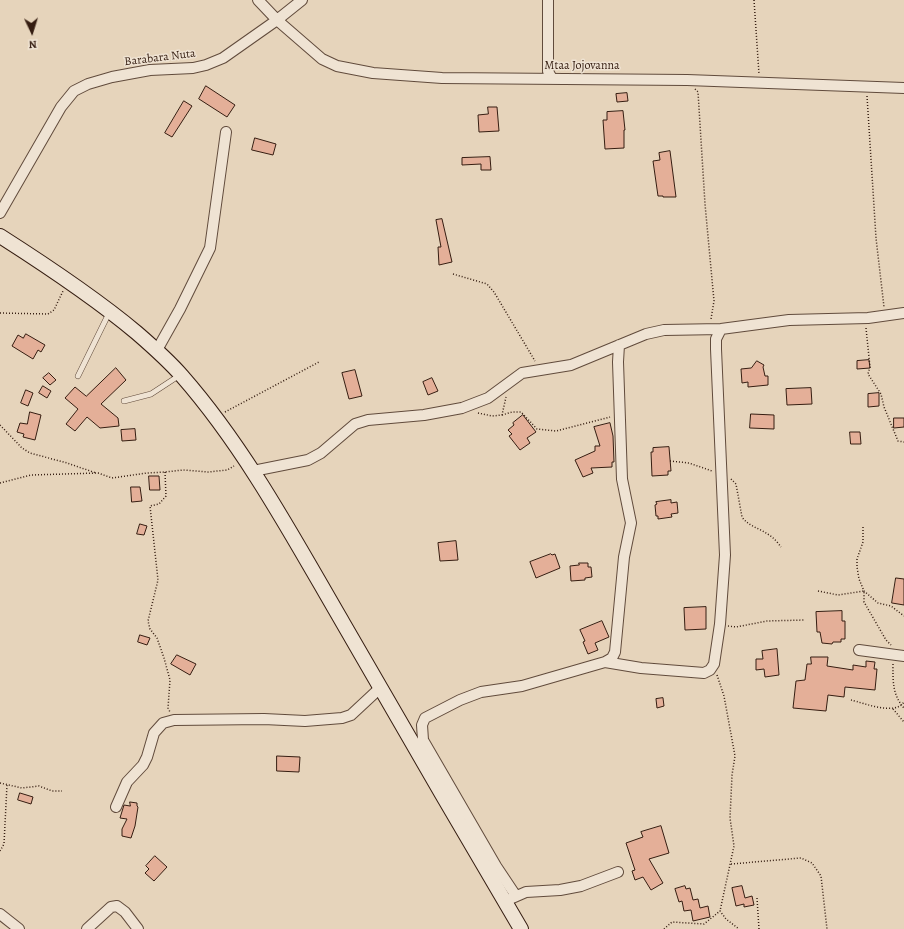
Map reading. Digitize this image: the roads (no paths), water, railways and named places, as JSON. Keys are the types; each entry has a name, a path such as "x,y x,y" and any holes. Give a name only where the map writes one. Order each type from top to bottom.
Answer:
{"main road":[{"path":"0,236 70,281 110,310 157,350 181,375 216,418 249,466 380,688 511,899 521,929"}],"street":[{"name":"Mtaa Jojovanna","path":"258,0 277,20 322,59 337,66 373,73 442,78 687,80 904,88"},
{"name":"Barabara Nuta","path":"0,213 61,107 74,91 88,84 112,77 150,70 193,68 206,65 223,58 277,20 302,0"},
{"path":"548,0 548,71 552,79"},
{"path":"157,350 180,309 210,248 226,132"},
{"path":"249,466 308,460 321,453 356,424 368,420 424,415 462,408 488,398 522,373 571,365 646,334 664,330 707,328 721,329 789,320 868,318 899,314"},
{"path":"606,662 641,668 704,673 710,670 714,664 720,624 725,555 716,349 716,339 721,329"},
{"path":"618,872 581,886 560,890 526,892 511,899 496,866 423,740 422,724 425,718 460,700 481,692 522,686 606,662 612,658 615,652 624,557 631,523 622,479 618,362 619,345"},
{"path":"859,650 894,651 904,656"},
{"path":"116,807 127,782 143,765 147,758 154,733 163,723 174,720 264,719 305,722 342,718 351,715 380,688"},
{"path":"87,929 111,907 117,906 125,912 138,929"},
{"path":"0,914 19,929"}],"lane":[{"path":"78,376 110,310"},
{"path":"124,401 151,394 181,375"}]}
